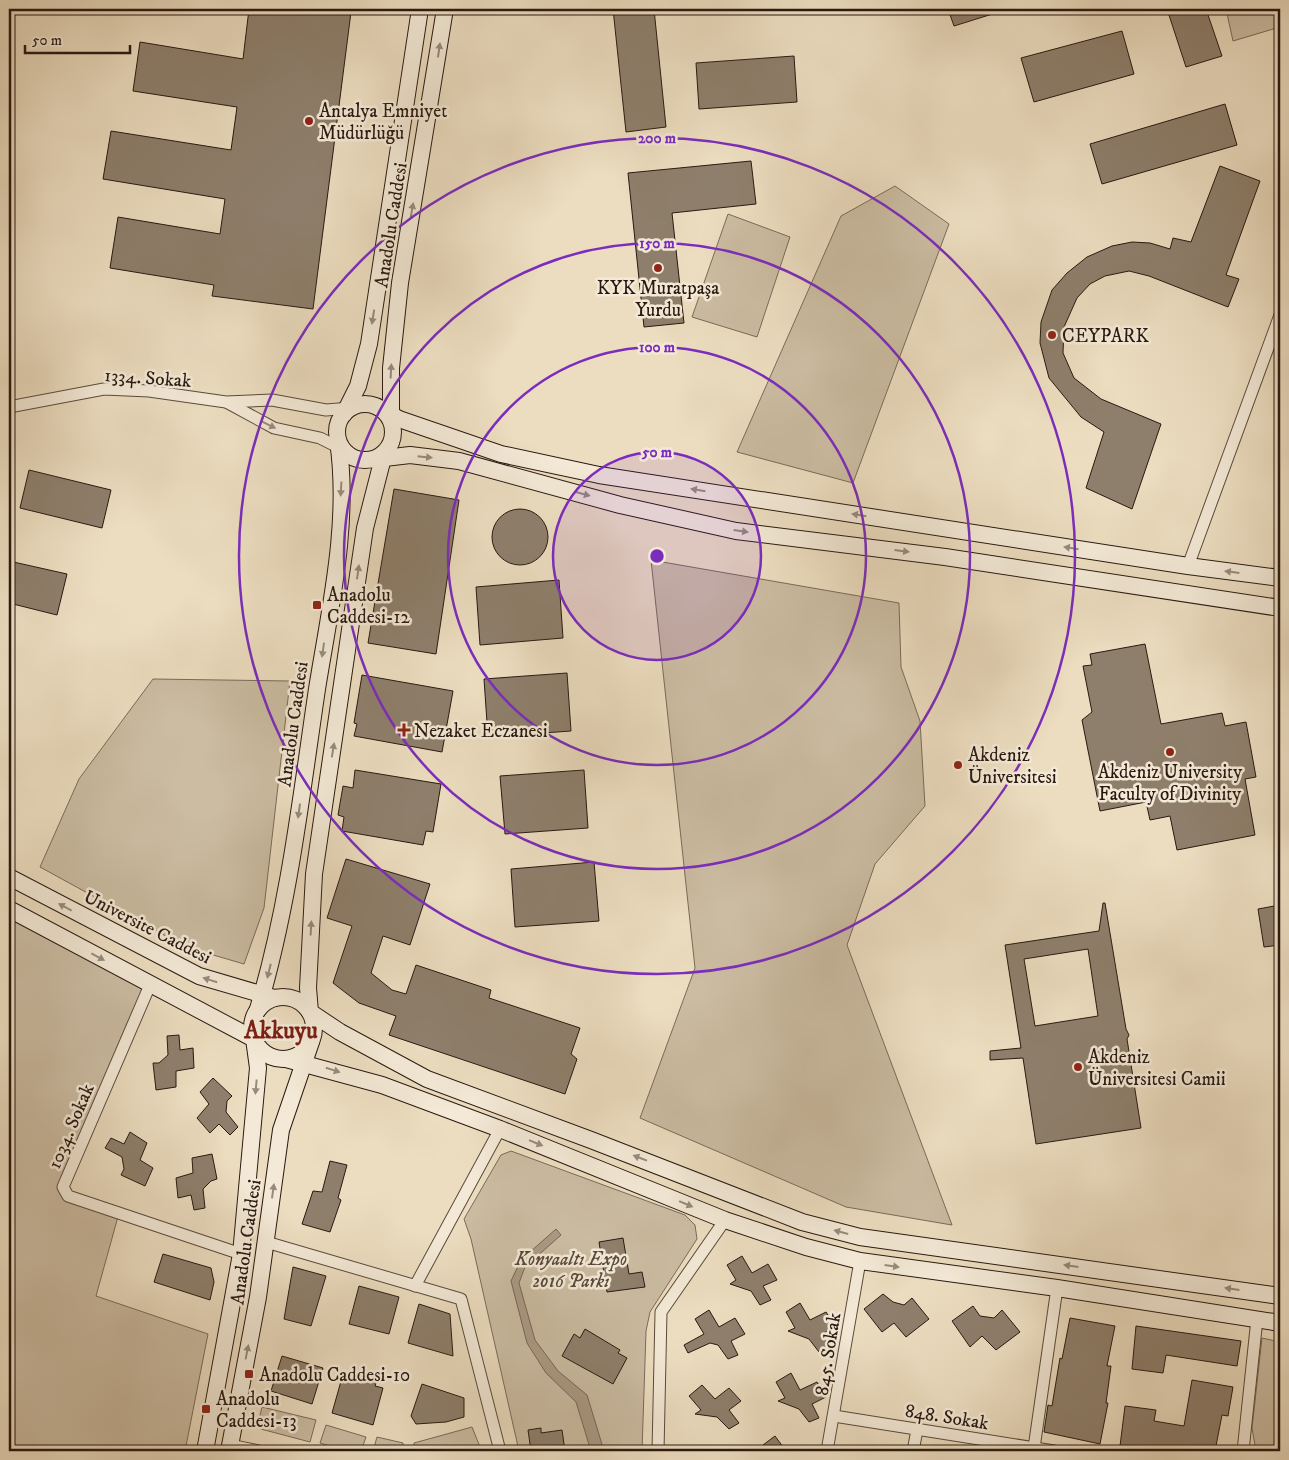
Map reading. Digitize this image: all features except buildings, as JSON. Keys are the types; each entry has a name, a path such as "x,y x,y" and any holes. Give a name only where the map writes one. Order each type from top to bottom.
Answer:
{"street":[{"name":"Anadolu Caddesi","path":"347,410 358,386 369,344 420,9"},
{"name":"Anadolu Caddesi","path":"389,416 391,368 400,283 444,9"},
{"path":"1188,566 1280,315"},
{"name":"1334. Sokak","path":"9,407 104,389 149,391 226,402 272,400 326,410 347,410"},
{"name":"1334. Sokak","path":"226,402 274,428 320,438 340,446"},
{"path":"1280,578 1188,566 599,475 501,454 389,416 369,404 347,410 339,422 340,446 358,460 410,456 459,461 620,505 736,530 945,557 1280,608"},
{"path":"286,1059 305,1050 311,1042 314,1032 308,988 314,874 365,528 381,457 393,438 389,416"},
{"name":"Anadolu Caddesi","path":"265,1001 286,901 338,555 342,471 340,446"},
{"name":"Universite Caddesi","path":"9,877 199,976 265,1001"},
{"path":"9,909 150,985 254,1038"},
{"name":"1034. Sokak","path":"150,985 63,1187 68,1196 241,1254"},
{"path":"1280,1296 860,1237 802,1222 427,1079 340,1032 294,999 265,1001 253,1018 254,1038 266,1054 382,1085 500,1129 725,1220 806,1247 860,1262 1057,1288 1280,1322"},
{"name":"Anadolu Caddesi","path":"205,1451 241,1254 258,1068 254,1038"},
{"name":"Anadolu Caddesi","path":"229,1448 258,1297 281,1130 311,1042"},
{"path":"414,1286 500,1129"},
{"path":"658,1451 661,1312 725,1220"},
{"path":"266,1242 461,1299 500,1451"},
{"name":"845. Sokak","path":"827,1451 860,1262"},
{"path":"1034,1448 1057,1288"},
{"path":"1243,1451 1257,1319"},
{"name":"848. Sokak","path":"834,1416 1054,1451"},
{"path":"913,1451 917,1430"},
{"path":"229,1448 259,1451"}],"green space":[{"path":"1226,9 1280,9 1280,27 1233,41"},
{"path":"895,186 949,224 853,483 737,452 841,216"},
{"path":"728,214 790,237 757,337 692,317"},
{"path":"651,560 899,603 901,667 920,721 925,806 875,864 847,945 952,1225 846,1207 640,1118 695,968"},
{"path":"153,679 290,681 264,908 244,964 186,947 40,867 79,779"},
{"path":"9,909 150,985 63,1187 68,1196 119,1213 96,1296 208,1334 185,1451 9,1451"},
{"name":"Konyaaltı Expo 2016 Parkı","path":"511,1151 685,1215 695,1225 697,1239 650,1312 646,1331 642,1451 519,1451 471,1239 464,1219 501,1155"},
{"path":"1262,1338 1280,1342 1280,1451 1256,1451 1252,1428"},
{"path":"262,1407 316,1420 310,1442 257,1428"},
{"path":"326,1425 366,1437 361,1451 346,1451 320,1443"},
{"path":"472,1427 480,1447 464,1451 414,1451 414,1443"},
{"path":"377,1437 403,1443 403,1451 373,1451"}],"shaded area":[{"path":"556,1229 561,1235 525,1267 519,1283 535,1340 558,1371 587,1395 604,1451 591,1451 576,1402 546,1373 527,1343 511,1281 521,1260"}],"place":[{"name":"Antalya Emniyet Müdürlüğü","path":"309,121"},
{"name":"KYK Muratpaşa Yurdu","path":"658,268"},
{"name":"CEYPARK","path":"1052,335"},
{"name":"Anadolu Caddesi-12","path":"317,605"},
{"name":"Nezaket Eczanesi","path":"404,730"},
{"name":"Akdeniz University Faculty of Divinity","path":"1170,752"},
{"name":"Akdeniz Üniversitesi","path":"958,765"},
{"name":"Akdeniz Üniversitesi Camii","path":"1078,1067"},
{"name":"Anadolu Caddesi-10","path":"249,1374"},
{"name":"Anadolu Caddesi-13","path":"206,1409"}],"district":[{"name":"Akkuyu","path":"281,1030"}]}
